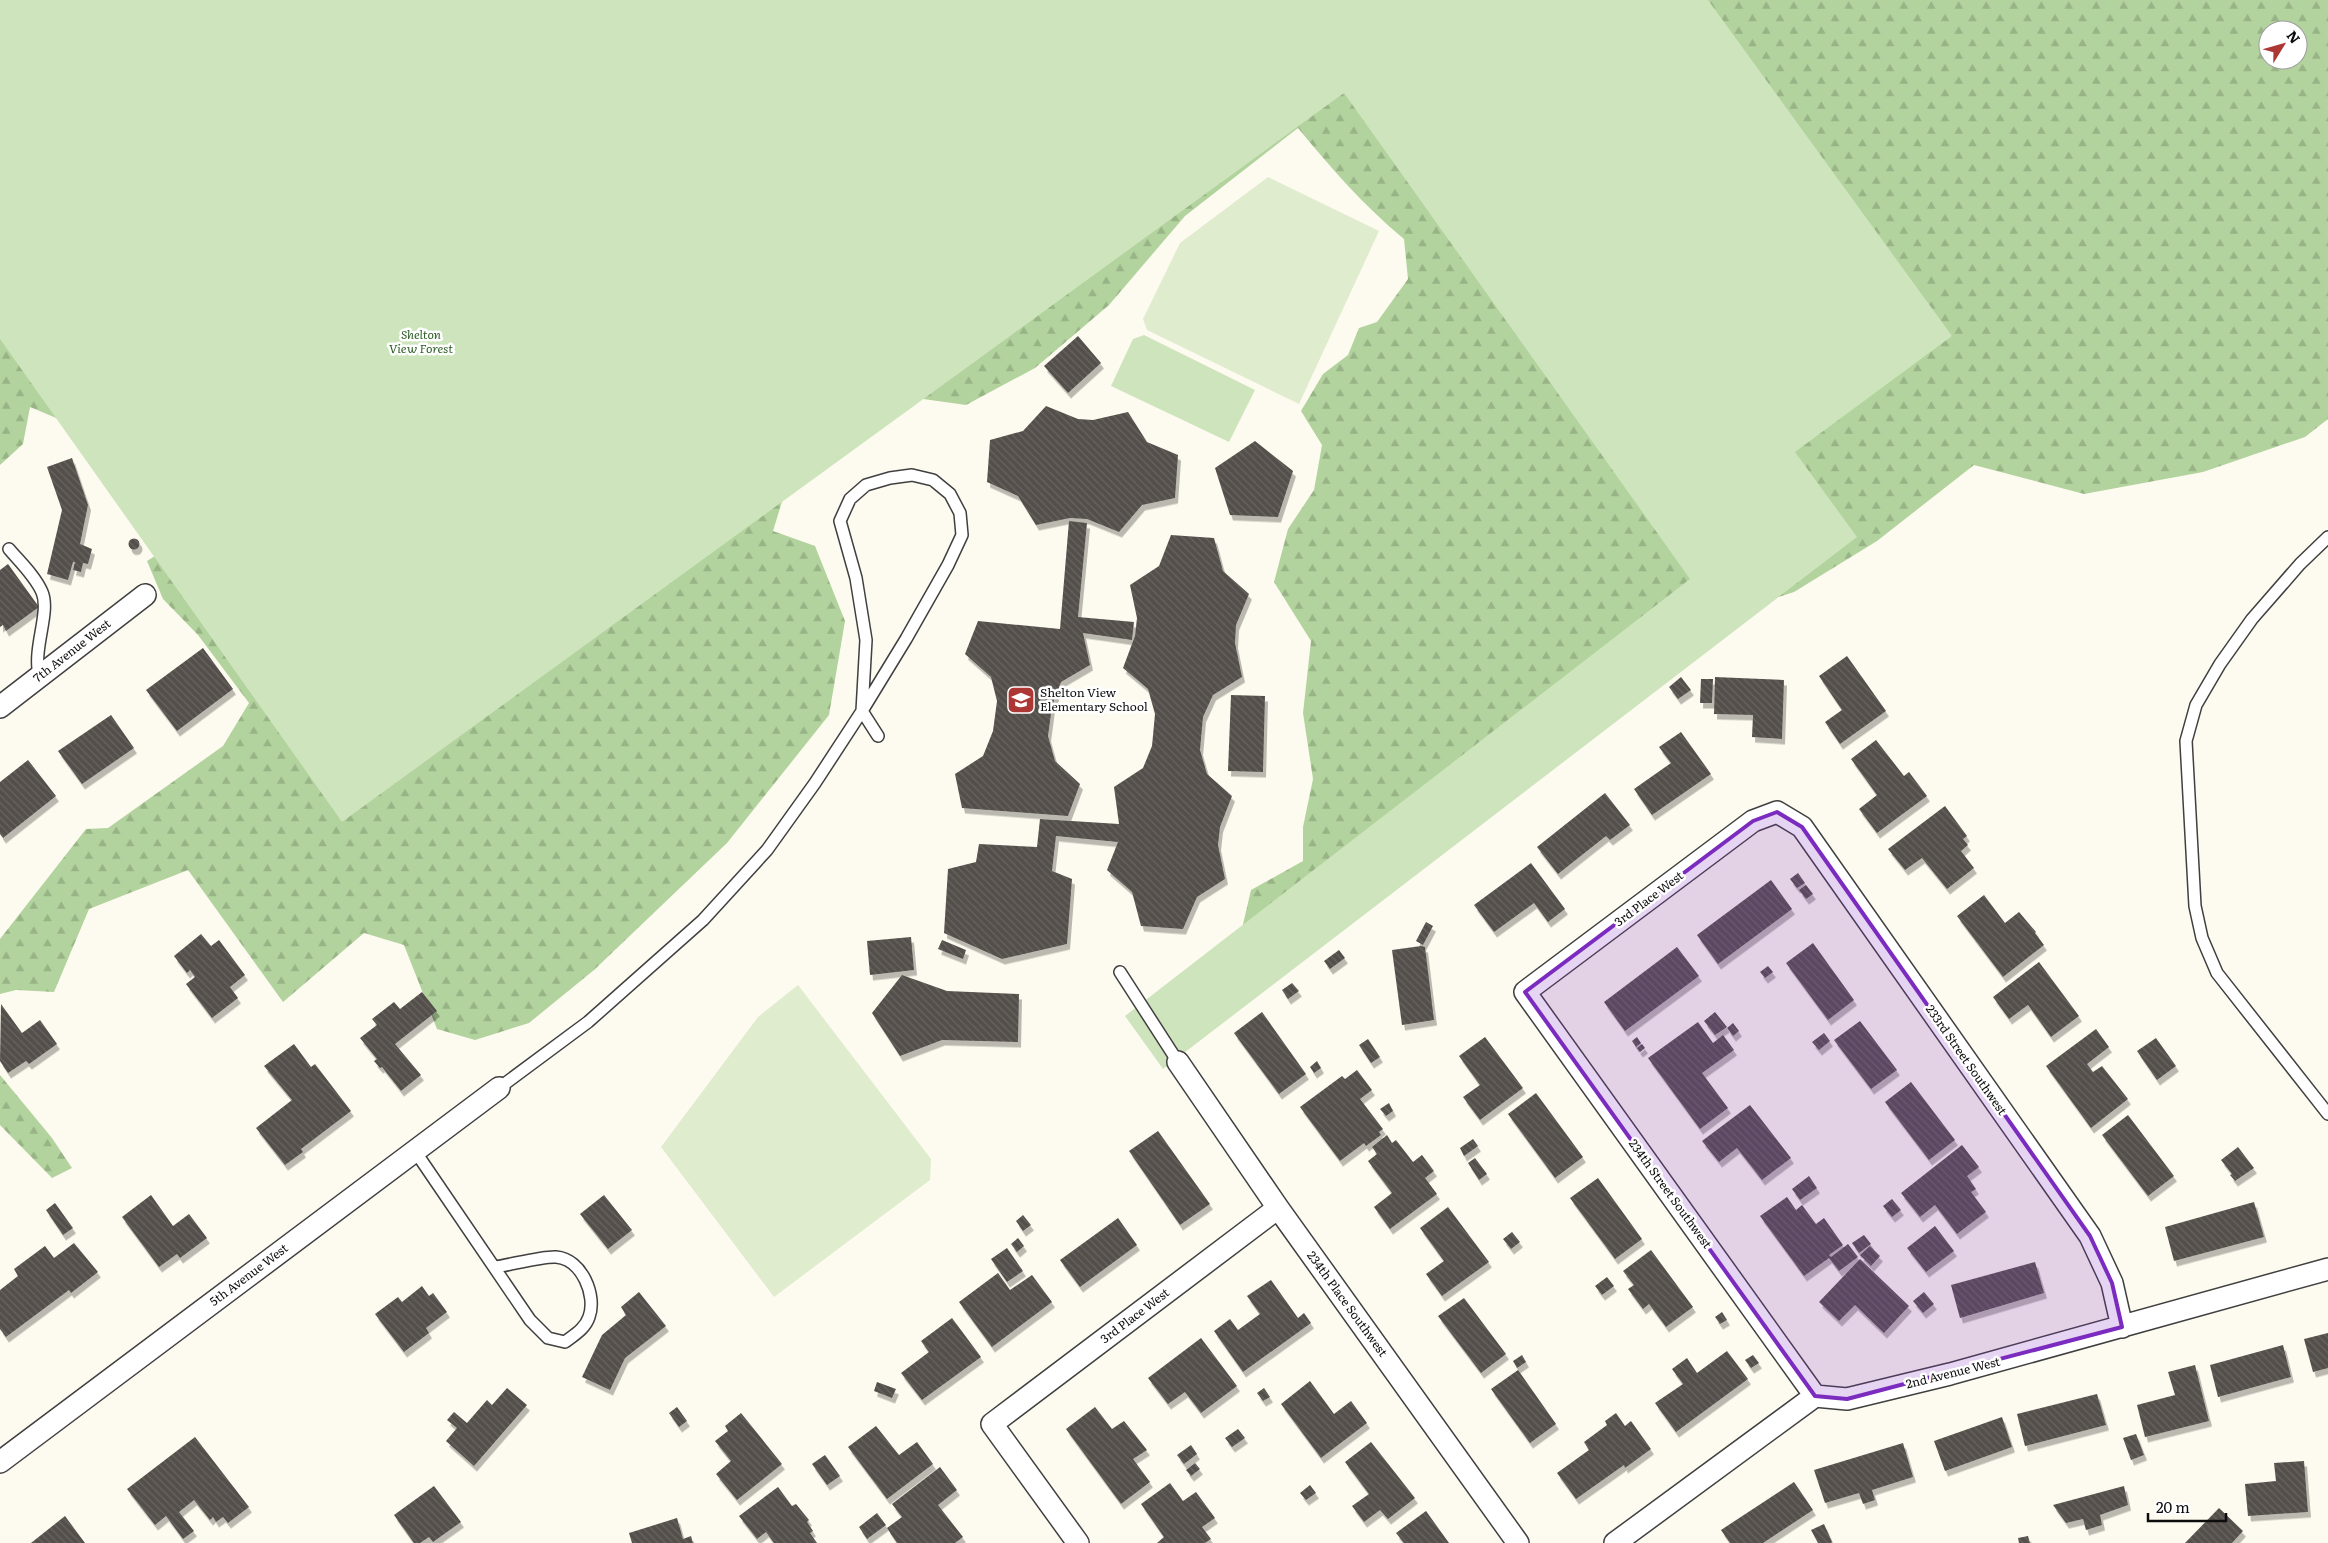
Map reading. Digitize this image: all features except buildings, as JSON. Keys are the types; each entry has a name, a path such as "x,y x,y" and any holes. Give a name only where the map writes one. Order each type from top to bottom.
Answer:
{"street":[{"name":"7th Avenue West","path":"0,707 40,678 144,595"},
{"name":"3rd Place West","path":"1525,992 1753,821 1777,812"},
{"name":"233rd Street Southwest","path":"1777,812 1802,827 2090,1236 2112,1283 2122,1328"},
{"name":"234th Street Southwest","path":"1525,992 1815,1396"},
{"name":"234th Place Southwest","path":"1178,1062 1278,1208 1518,1543"},
{"name":"5th Avenue West","path":"0,1462 499,1088"},
{"name":"3rd Place West","path":"1078,1543 992,1424 1278,1208"},
{"name":"2nd Avenue West","path":"1815,1396 1847,1399 1950,1374 2122,1328 2328,1269"},
{"path":"1615,1543 1815,1396"}],"lane":[{"path":"499,1088 588,1022 703,920 767,850 815,782 862,711 906,639 948,566 962,534 960,513 950,494 933,480 912,475 890,478 866,485 850,499 840,521 856,578 866,640 862,711 878,736"},
{"path":"2328,537 2252,619 2220,664 2196,705 2186,741 2195,906 2202,938 2217,973 2328,1114"},
{"path":"9,549 21,562 42,594 43,607 36,659 40,678"},
{"path":"1120,972 1178,1062"},
{"path":"414,1151 530,1320 548,1338 565,1342 581,1330 590,1317 590,1300 585,1277 575,1264 556,1257 495,1267"}],"highlighted area":[{"path":"1777,812 1802,827 2090,1236 2112,1283 2122,1327 1847,1399 1815,1396 1525,992 1753,821"}],"green space":[{"name":"Shelton View Forest","path":"0,0 2328,0 2328,419 2305,437 2203,472 2084,494 1974,465 1877,541 1794,592 1718,617 1241,933 1251,890 1303,861 1303,827 1313,779 1303,713 1311,641 1274,582 1288,529 1314,490 1322,445 1301,411 1323,374 1348,355 1359,328 1377,322 1408,279 1404,239 1348,186 1298,128 1185,216 1109,305 1035,368 966,405 909,397 792,469 773,531 815,546 845,621 829,715 727,843 594,970 529,1023 475,1040 437,1029 404,945 364,933 283,1002 188,870 89,909 54,992 16,990 0,994 0,939 86,829 108,828 223,746 249,703 198,635 163,599 147,561 180,540 104,438 30,407 23,444 0,465"},
{"name":"Shelton View Forest","path":"0,0 1708,0 1952,336 1795,452 1857,537 1163,1069 1125,1016 1690,579 1344,93 342,822 0,339"},
{"path":"1268,177 1379,231 1299,404 1147,330 1143,319 1180,243"},
{"path":"1144,335 1255,390 1229,442 1111,386 1133,339"},
{"path":"798,985 931,1159 930,1180 774,1297 661,1147 758,1017"},
{"path":"0,1075 52,1138 72,1168 52,1178 0,1125"}],"place":[{"name":"Shelton View Elementary School","path":"1021,700"}]}
